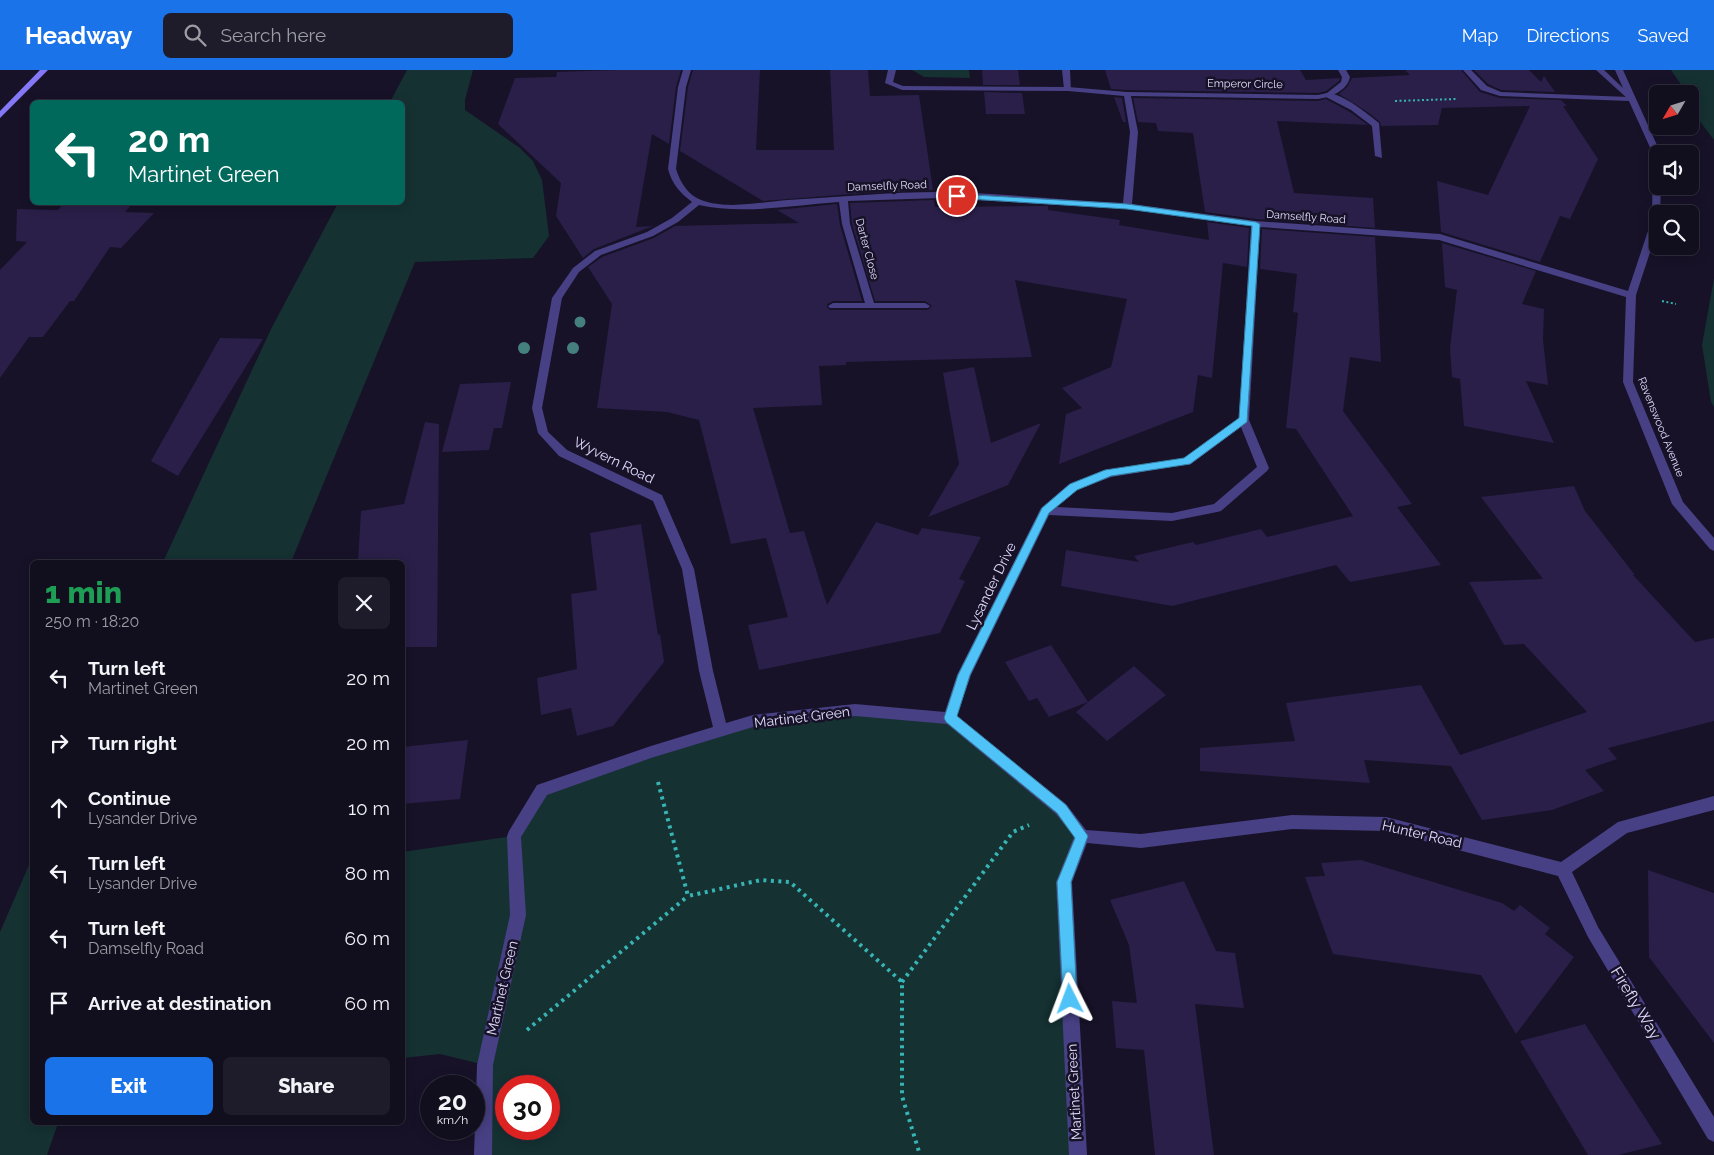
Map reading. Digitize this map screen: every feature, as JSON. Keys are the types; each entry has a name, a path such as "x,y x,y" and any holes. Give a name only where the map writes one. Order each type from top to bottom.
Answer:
{"street":[{"path":"0,116 44,70"},
{"path":"687,70 682,87 672,169 674,180 696,202"},
{"name":"Emperor Circle","path":"892,70 889,83 902,88 974,87 1127,94 1318,97 1329,95"},
{"path":"1066,70 1068,90"},
{"path":"1329,95 1345,83 1346,77 1342,70"},
{"path":"1467,70 1484,88 1500,94 1631,101"},
{"name":"Ravenswood Avenue","path":"1600,70 1631,101"},
{"name":"Ravenswood Avenue","path":"1619,70 1631,101 1657,154 1656,219 1632,295 1628,382 1678,504 1714,546"},
{"path":"1127,94 1134,132 1127,206"},
{"path":"1329,95 1346,102 1366,115 1376,125 1378,156"},
{"name":"Damselfly Road","path":"696,202 736,208 843,199 940,195 1127,206 1256,224 1440,237 1632,295"},
{"name":"Darter Close","path":"843,199 846,224 870,305"},
{"name":"Wyvern Road","path":"696,202 675,220 659,229 598,253 576,270 556,298 537,408 543,433 563,453 658,498 688,568 706,671 721,730"},
{"path":"1045,511 1172,517 1217,508 1263,468 1244,420 1256,224"},
{"path":"833,306 925,306"},
{"name":"Lysander Drive","path":"950,718 964,675 1045,511 1073,487 1109,473 1187,461 1244,420"},
{"name":"Martinet Green","path":"483,1155 485,1065 518,915 514,836 542,790 651,752 753,721 855,710 950,718"},
{"path":"950,718 1061,809 1082,836"},
{"path":"1563,870 1623,827 1714,803"},
{"name":"Hunter Road","path":"1082,836 1141,842 1292,822 1386,824 1563,870"},
{"name":"Martinet Green","path":"1078,1155 1064,882 1082,836"},
{"name":"Firefly Way","path":"1563,870 1593,932 1714,1133"}],"path":[{"path":"651,752 688,896"},
{"path":"920,1155 902,1096 902,982 1013,832 1061,809"},
{"path":"485,1065 688,896 761,880 790,882 902,982"}],"green space":[{"path":"407,70 473,70 465,100 465,110 520,148 533,161 542,180 549,236 533,258 415,262 292,560 164,560 271,329 337,205 405,205 405,100 391,100"},
{"path":"912,70 969,70 970,78 924,77"},
{"path":"1671,70 1714,70 1714,140 1699,120 1699,85 1681,85"},
{"path":"1714,278 1714,407 1711,402 1702,345"},
{"path":"855,710 950,718 1082,836 1064,882 1078,1155 483,1155 483,1140 485,1140 485,1065 440,1054 405,1058 405,852 514,836 542,790 721,730"},
{"path":"30,863 30,1125 57,1125 47,1155 0,1155 0,932"}],"building":[{"path":"681,70 676,87 669,144 652,134 636,227 653,226 594,249 583,258 556,216 561,183 498,124 515,78 556,77 557,72"},
{"path":"693,70 760,70 756,150 834,150 830,70 868,70 870,96 919,95 933,190 763,201 680,151 688,87"},
{"path":"982,70 1018,70 1020,85 983,85"},
{"path":"1105,70 1300,70 1306,80 1340,78 1339,81 1326,91 1318,93 1127,90 1111,89"},
{"path":"1405,70 1461,70 1480,92 1500,98 1561,100 1567,106 1563,106 1598,159 1570,219 1560,216 1540,262 1441,232 1437,181 1488,195 1530,106 1442,108 1438,125 1381,126 1380,122 1369,113 1339,94 1347,87 1352,78 1410,75"},
{"path":"1474,70 1529,70 1541,82 1544,76 1555,92 1501,90 1488,84"},
{"path":"984,92 1022,93 1025,114 986,114"},
{"path":"1114,97 1122,98 1126,122 1123,122"},
{"path":"1133,98 1318,101 1326,99 1350,112 1368,125 1277,121 1294,193 1373,198 1375,228 1256,219 1205,212 1193,133 1158,131 1156,123 1138,122"},
{"path":"934,200 935,207 1048,206 1048,210 1120,220 1119,225 1209,240 1207,222 1249,228 1247,267 1223,263 1212,378 1198,375 1193,412 1059,464 1066,414 1082,408 1062,388 1111,367 1127,299 1015,280 1032,357 846,362 846,365 819,366 822,405 753,408 790,533 784,534 804,531 827,605 876,522 918,535 922,528 981,537 959,579 965,581 940,633 759,670 748,625 788,617 766,538 731,544 699,420 667,412 597,408 612,304 588,267 602,257 654,238 675,226 799,223 777,210 837,204 840,225 862,301 833,301 827,304 827,307 830,310 928,310 932,306 925,301 875,301 852,224 850,203"},
{"path":"62,205 131,205 125,212 154,213 121,248 110,247 74,301 70,301 43,337 29,337 0,378 0,270 27,242 16,241 17,209 58,210"},
{"path":"1262,229 1375,237 1381,362 1350,357 1343,411 1412,504 1397,507 1441,565 1350,582 1336,565 1172,606 1061,586 1066,550 1139,562 1134,556 1193,542 1196,545 1261,529 1267,537 1353,516 1296,429 1286,428 1298,313 1293,312 1297,274 1260,269"},
{"path":"1442,243 1536,271 1522,304 1544,309 1543,340 1548,385 1526,381 1554,443 1464,426 1460,379 1452,377 1450,348 1457,290 1445,287"},
{"path":"220,338 263,339 178,476 151,461"},
{"path":"974,367 991,443 1041,423 1008,485 928,517 959,464 943,373"},
{"path":"511,382 502,428 494,428 489,450 442,452 460,384"},
{"path":"425,422 439,424 437,647 405,647 405,560 358,560 361,511 404,504"},
{"path":"1574,486 1585,511 1635,575 1633,575 1695,642 1714,638 1714,721 1608,748 1617,759 1585,770 1604,791 1552,810 1482,820 1451,766 1364,760 1370,783 1200,771 1200,748 1295,741 1286,703 1421,685 1460,755 1587,712 1524,644 1504,645 1469,582 1543,579 1481,497"},
{"path":"641,524 664,662 613,726 577,736 571,708 541,715 537,678 577,669 571,594 597,590 590,533"},
{"path":"1051,645 1088,702 1049,717 1037,698 1029,701 1005,662"},
{"path":"1134,666 1166,695 1107,741 1076,712"},
{"path":"468,740 460,799 405,804 405,747"},
{"path":"1361,860 1502,903 1514,911 1520,905 1550,928 1545,934 1574,957 1516,1034 1481,975 1333,954 1305,877 1325,876 1321,863"},
{"path":"1648,870 1714,893 1714,1043 1649,957"},
{"path":"1184,881 1216,951 1235,953 1244,1008 1195,1004 1214,1155 1155,1155 1144,1050 1116,1048 1112,1001 1137,1003 1129,945 1110,900"},
{"path":"1585,1024 1662,1144 1618,1155 1588,1155 1520,1041"}],"route":[{"path":"957,196 1127,206 1256,224 1244,420 1187,461 1109,473 1073,487 1045,511 964,675 950,718 1061,809 1082,836 1064,882 1070,999"}]}
